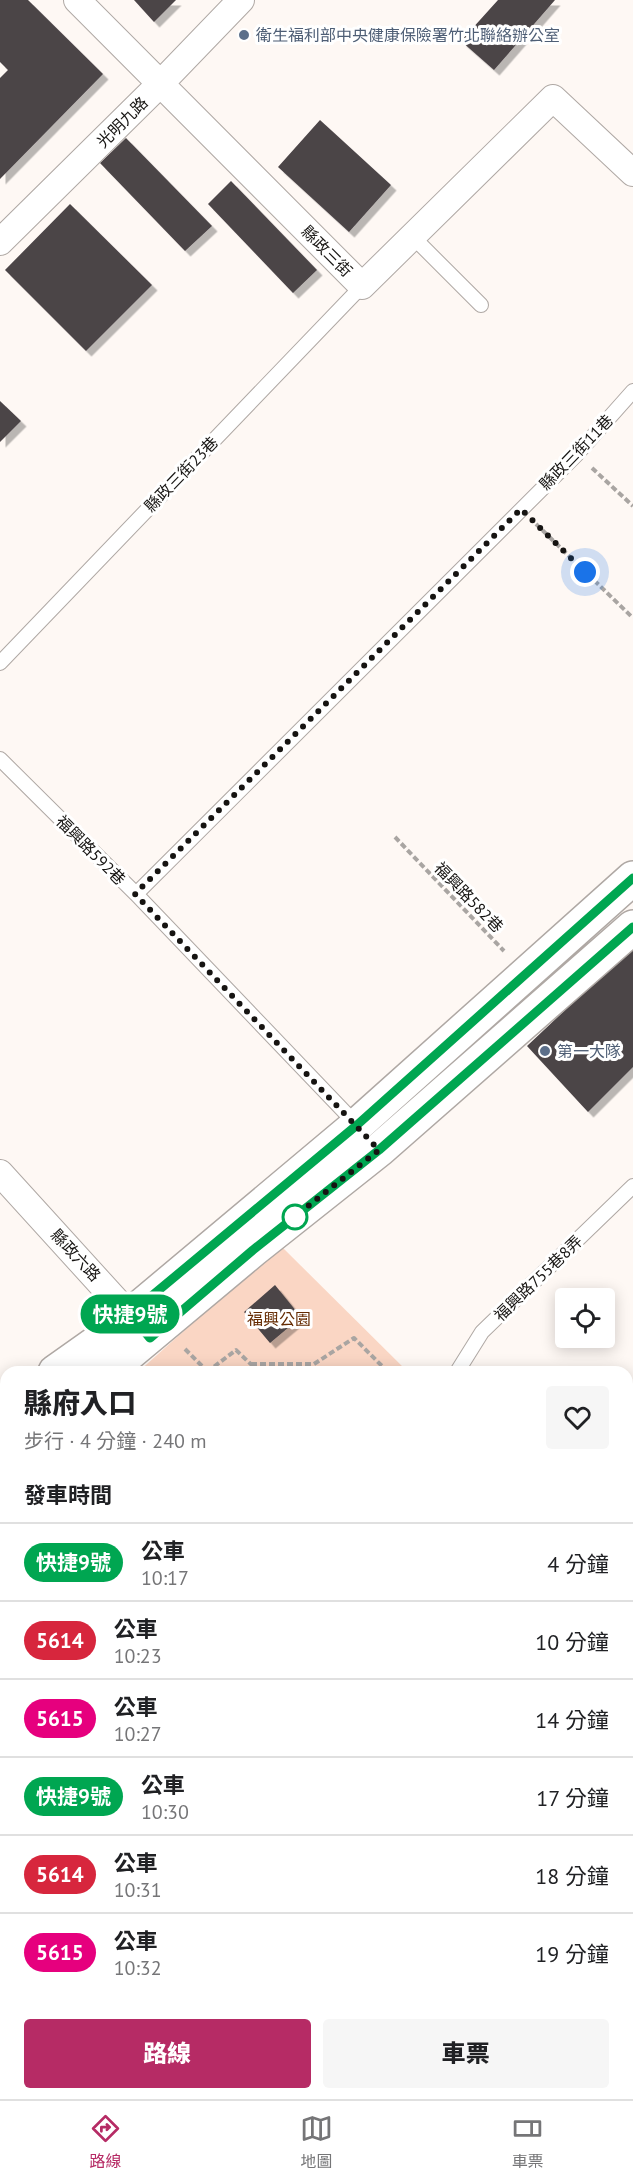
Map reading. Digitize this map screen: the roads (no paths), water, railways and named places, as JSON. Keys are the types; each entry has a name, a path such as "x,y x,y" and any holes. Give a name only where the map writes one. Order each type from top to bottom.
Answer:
{"street":[{"name":"縣政三街","path":"77,0 362,286 553,98 633,173"},
{"name":"光明九路","path":"0,242 161,83 241,0"},
{"path":"63,1366 103,1338 140,1326 253,1250 368,1138 525,973 633,878"},
{"path":"368,1138 633,927"},
{"name":"縣政六路","path":"0,1173 140,1326"},
{"path":"111,1366 140,1326"}],"lane":[{"path":"413,237 481,305"},
{"name":"縣政三街23巷","path":"0,663 362,286"},
{"name":"縣政三街11巷","path":"135,894 577,454 633,391"},
{"name":"福興路592巷","path":"0,759 135,894 368,1138"},
{"name":"福興路755巷8弄","path":"461,1366 482,1332 632,1190"}],"place":[{"name":"衛生福利部中央健康保險署竹北聯絡辦公室","path":"244,35"},
{"name":"第一大隊","path":"545,1051"}],"park label":[{"name":"福興公園","path":"279,1319"}]}
